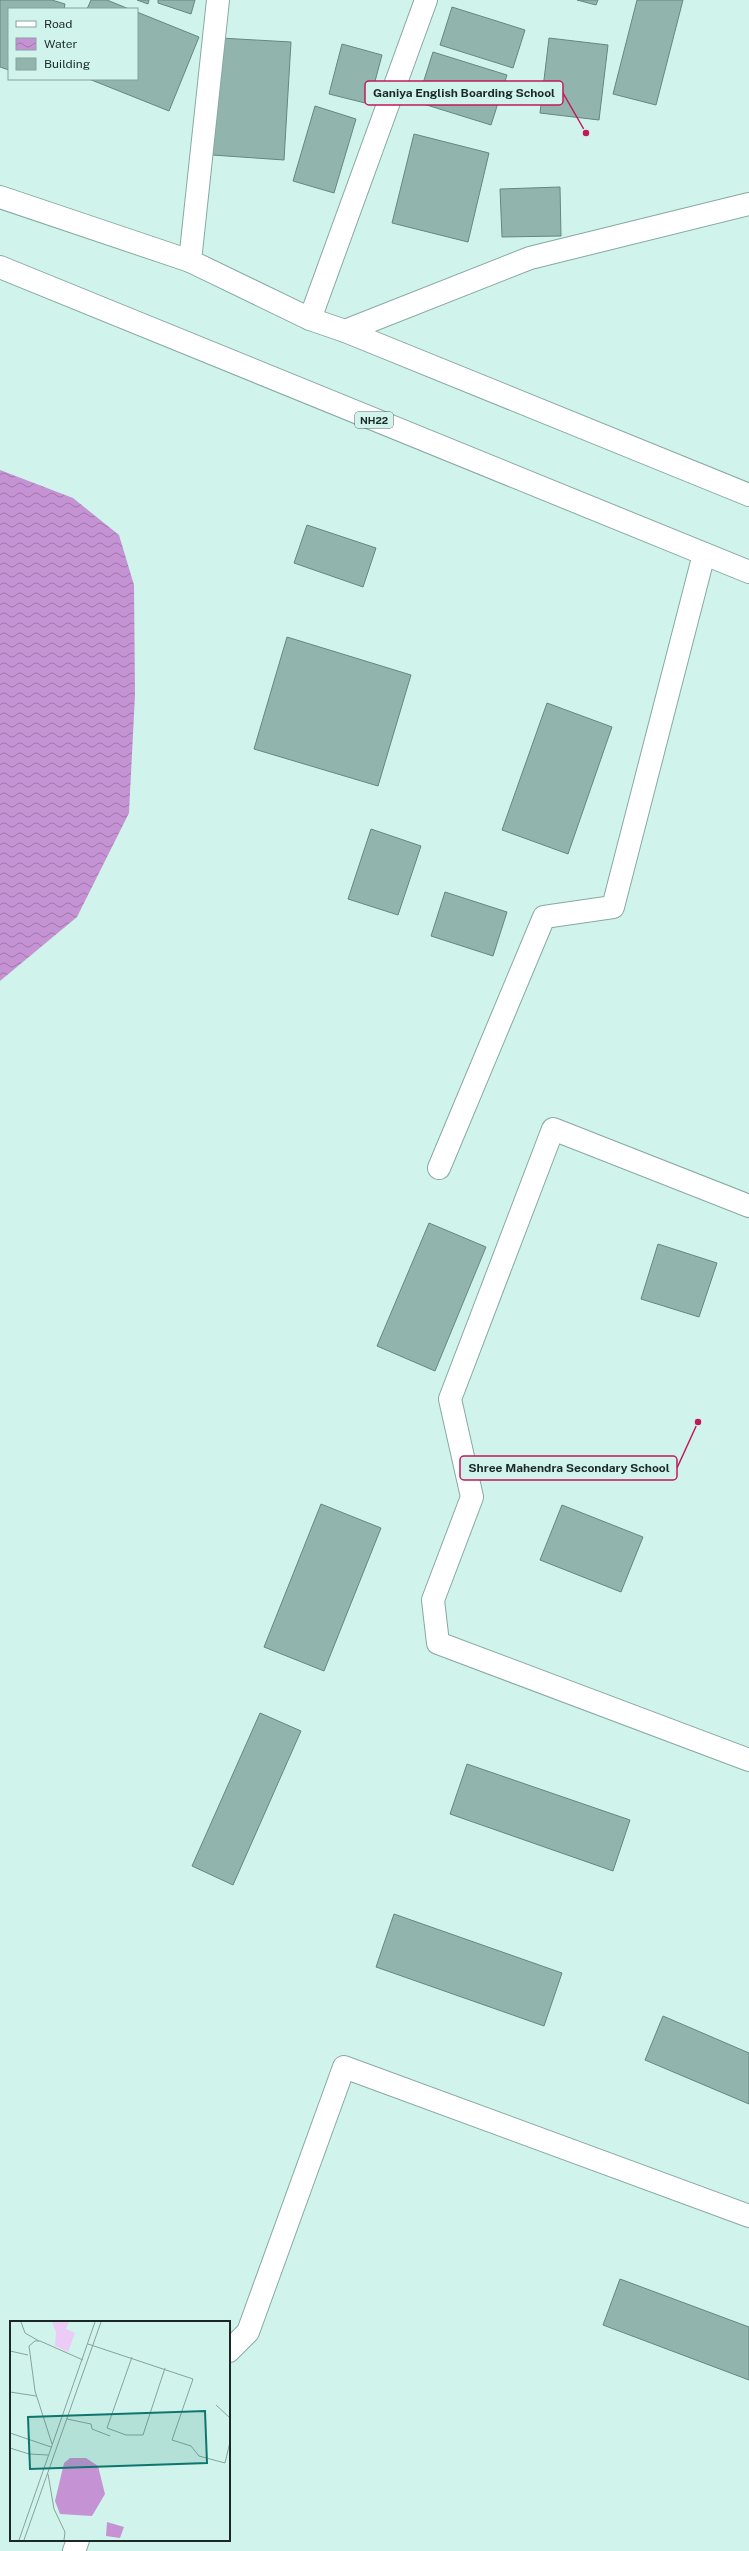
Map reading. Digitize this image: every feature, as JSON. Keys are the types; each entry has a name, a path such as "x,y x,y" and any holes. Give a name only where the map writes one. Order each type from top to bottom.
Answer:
{"main road":[{"path":"190,261 218,0"},
{"path":"310,319 426,0"},
{"path":"0,197 190,261 310,319 345,331 749,495"},
{"path":"345,331 530,258 749,204"},
{"name":"NH22","path":"0,267 749,572"},
{"path":"439,1168 544,917 612,907 704,554"},
{"path":"749,1206 553,1129 450,1399 472,1497 433,1600 438,1643 749,1760"},
{"path":"230,2350 248,2332 344,2067 749,2216"},
{"path":"74,2551 78,2541"}],"water":[{"path":"0,470 73,498 119,535 134,585 135,695 129,813 77,917 0,981"}],"building":[{"path":"0,0 52,0 65,4 64,8 8,8 8,70 0,67"},
{"path":"91,0 107,0 127,8 87,8"},
{"path":"137,0 149,0 148,4"},
{"path":"158,0 195,0 191,14 158,3"},
{"path":"577,0 598,0 596,5"},
{"path":"637,0 683,0 656,105 613,94"},
{"path":"452,7 525,30 513,68 440,45"},
{"path":"138,12 199,37 169,111 92,80 138,80"},
{"path":"220,38 291,42 284,160 212,155"},
{"path":"549,38 608,45 599,120 540,113"},
{"path":"342,44 382,55 369,104 329,94"},
{"path":"433,52 507,75 491,125 417,102"},
{"path":"315,106 356,119 334,193 293,181"},
{"path":"414,134 489,153 468,242 392,223"},
{"path":"560,187 561,236 502,237 500,189"},
{"path":"307,525 376,548 363,587 294,563"},
{"path":"287,637 411,675 378,786 254,749"},
{"path":"547,703 612,727 568,854 502,830"},
{"path":"371,829 421,846 398,915 348,899"},
{"path":"445,892 507,912 493,956 431,936"},
{"path":"429,1223 486,1247 435,1371 377,1346"},
{"path":"658,1244 717,1263 699,1317 641,1299"},
{"path":"321,1504 381,1528 324,1671 264,1647"},
{"path":"562,1505 643,1537 621,1592 540,1560"},
{"path":"260,1713 301,1731 233,1885 192,1866"},
{"path":"467,1764 630,1820 613,1871 450,1814"},
{"path":"394,1914 562,1973 544,2026 376,1967"},
{"path":"663,2016 749,2053 749,2104 645,2060"},
{"path":"620,2279 749,2327 749,2380 603,2325"}],"place":[{"name":"Ganiya English Boarding School","path":"586,133"},
{"name":"Shree Mahendra Secondary School","path":"698,1422"}]}
